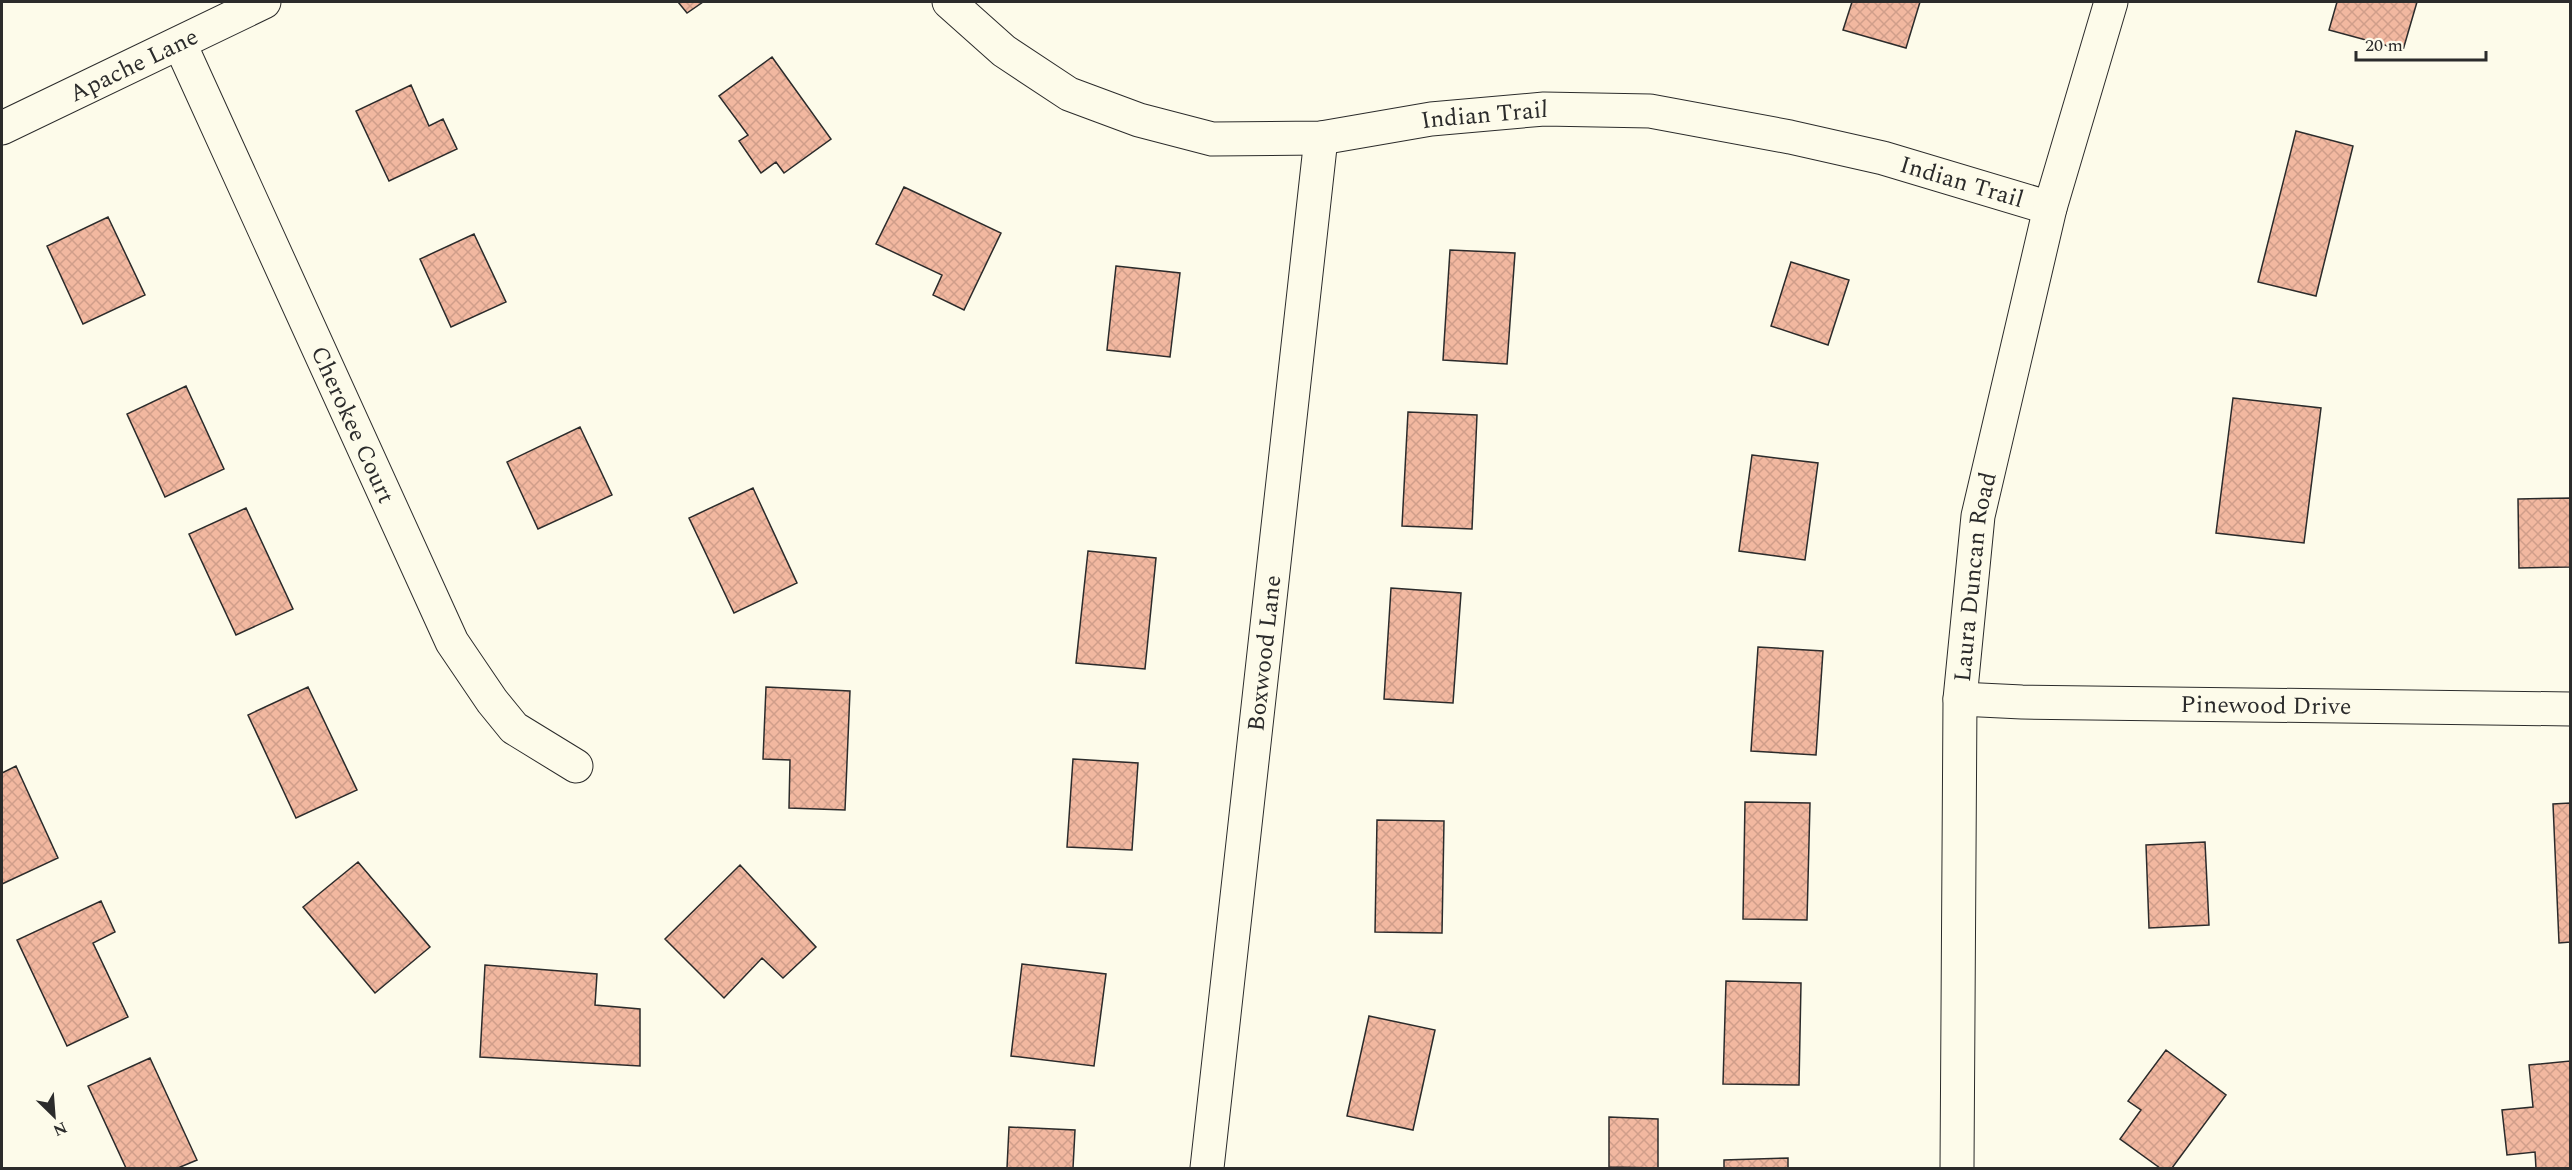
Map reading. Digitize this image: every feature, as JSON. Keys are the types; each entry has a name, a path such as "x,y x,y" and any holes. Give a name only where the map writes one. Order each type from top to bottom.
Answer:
{"street":[{"name":"Apache Lane","path":"2,128 264,2"},
{"name":"Indian Trail","path":"949,2 1004,51 1069,94 1139,120 1212,139 1321,138 1431,119 1544,109 1650,111 1790,137 1883,158 2050,208"},
{"name":"Laura Duncan Road","path":"1957,1168 1960,699 1978,516 2050,208 2111,2"},
{"name":"Cherokee Court","path":"180,44 452,642 514,728 576,766"},
{"name":"Boxwood Lane","path":"1207,1168 1321,138"},
{"name":"Pinewood Drive","path":"1960,699 2022,702 2571,709"}],"building":[{"path":"678,2 703,2 687,13"},
{"path":"1852,2 1920,2 1906,48 1843,30"},
{"path":"2337,2 2417,2 2403,50 2329,30"},
{"path":"772,57 831,139 784,173 776,162 761,173 739,141 748,135 719,96"},
{"path":"411,85 429,126 443,119 457,149 389,181 356,111"},
{"path":"2296,131 2353,146 2316,296 2258,282"},
{"path":"904,187 1001,233 964,310 933,295 942,275 876,244"},
{"path":"108,217 145,295 83,324 47,246"},
{"path":"474,234 506,302 451,327 420,259"},
{"path":"1450,250 1515,253 1507,364 1443,360"},
{"path":"1791,262 1849,280 1828,345 1771,326"},
{"path":"1116,266 1180,273 1170,357 1107,350"},
{"path":"186,386 224,469 165,497 127,414"},
{"path":"2233,398 2321,408 2304,543 2216,533"},
{"path":"1408,412 1477,415 1472,529 1402,526"},
{"path":"580,427 612,495 538,529 507,462"},
{"path":"1752,455 1818,463 1805,560 1739,551"},
{"path":"753,488 797,583 734,613 689,518"},
{"path":"2570,498 2570,567 2519,568 2518,499"},
{"path":"246,508 293,609 236,635 189,534"},
{"path":"1088,551 1156,558 1145,669 1076,663"},
{"path":"1391,588 1461,593 1453,703 1384,699"},
{"path":"1758,647 1823,651 1816,755 1751,751"},
{"path":"308,687 357,790 296,818 248,715"},
{"path":"766,687 850,691 845,810 789,808 790,760 763,759"},
{"path":"1073,759 1138,763 1132,850 1067,847"},
{"path":"16,766 58,858 2,884 2,773"},
{"path":"1745,802 1810,803 1807,920 1743,919"},
{"path":"2570,803 2570,942 2559,943 2553,804"},
{"path":"1377,820 1444,821 1442,933 1375,932"},
{"path":"2205,842 2209,925 2149,928 2146,845"},
{"path":"358,862 430,947 375,993 303,907"},
{"path":"740,865 816,947 783,978 762,958 724,998 665,939"},
{"path":"101,901 115,932 93,943 128,1017 67,1046 17,940"},
{"path":"1022,964 1106,974 1094,1066 1011,1056"},
{"path":"485,965 597,974 595,1005 640,1009 640,1066 480,1057"},
{"path":"1726,981 1801,983 1799,1085 1723,1084"},
{"path":"1369,1016 1435,1030 1413,1130 1347,1116"},
{"path":"2166,1050 2226,1095 2172,1168 2160,1168 2120,1139 2141,1110 2128,1101"},
{"path":"150,1058 197,1160 178,1168 126,1168 88,1086"},
{"path":"2570,1061 2570,1168 2536,1168 2535,1152 2507,1155 2502,1110 2533,1107 2529,1065"},
{"path":"1609,1117 1658,1119 1658,1168 1609,1167"},
{"path":"1009,1127 1075,1130 1073,1168 1007,1168"},
{"path":"1788,1158 1788,1168 1724,1168 1724,1160"}]}
